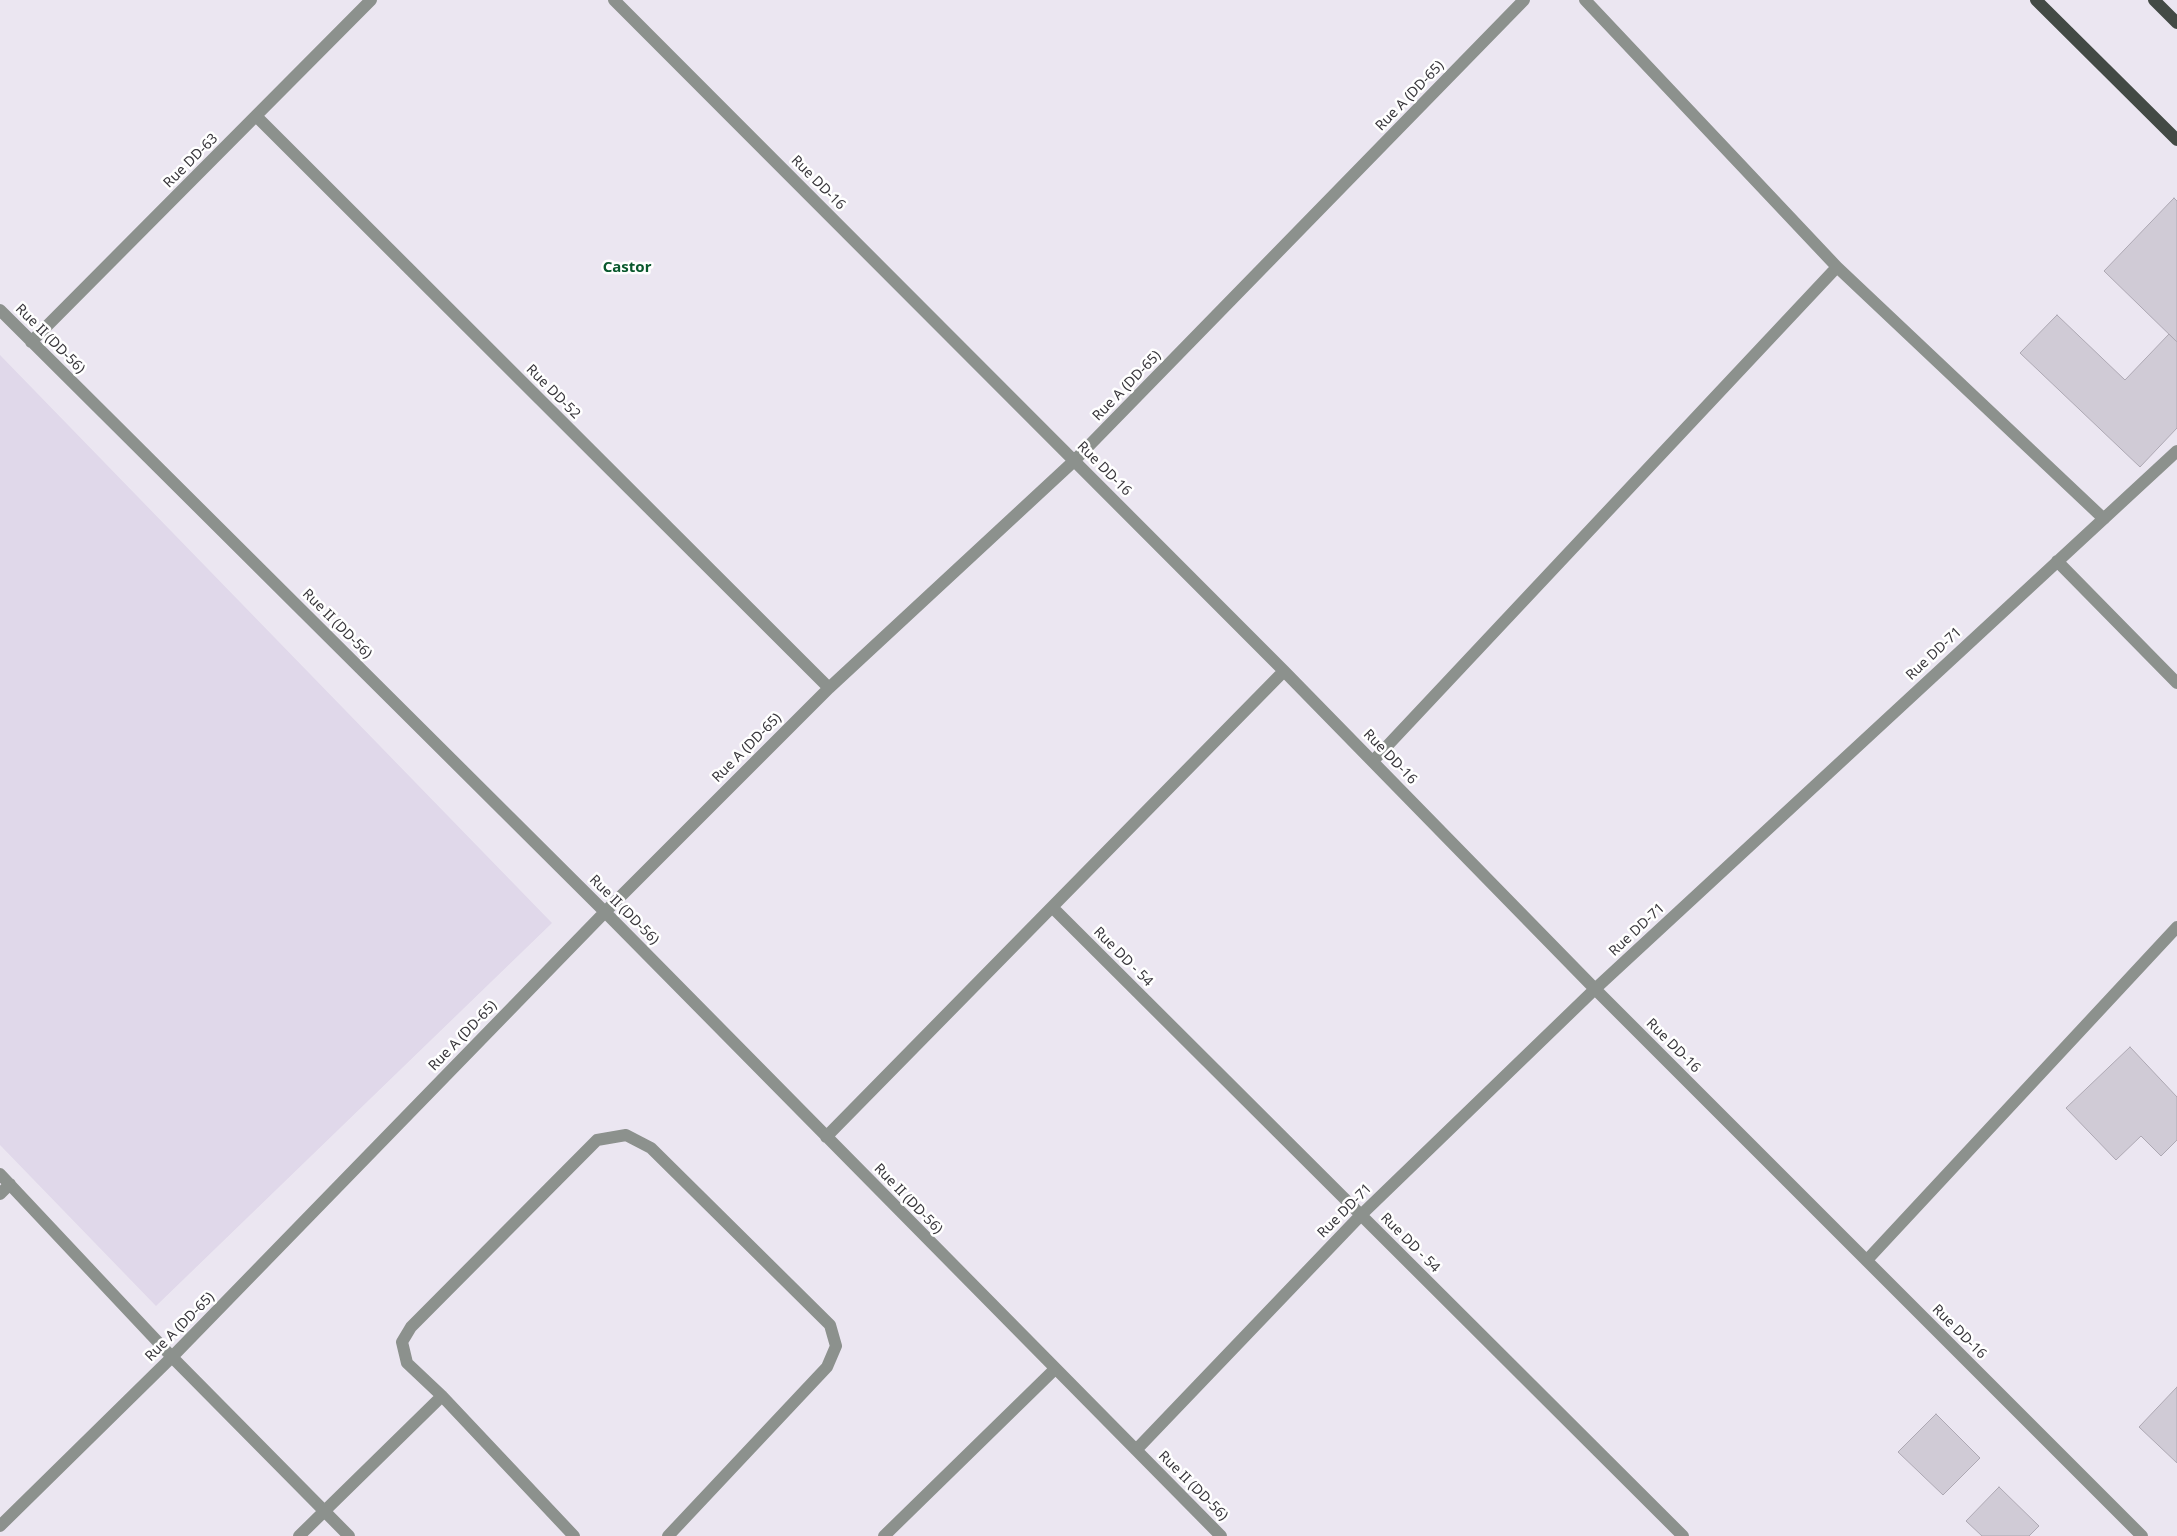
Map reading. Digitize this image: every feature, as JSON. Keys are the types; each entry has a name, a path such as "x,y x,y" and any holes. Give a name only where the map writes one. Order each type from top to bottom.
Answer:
{"main road":[{"path":"2036,0 2177,140"},
{"path":"2154,0 2177,24"}],"street":[{"name":"Rue DD-63","path":"31,342 371,0"},
{"name":"Rue DD-16","path":"614,0 1284,671 1595,989 2142,1536"},
{"name":"Rue A (DD-65)","path":"0,1526 172,1357 605,912 829,688 1074,461 1524,0"},
{"path":"1585,0 1837,267 2104,519"},
{"name":"Rue DD-52","path":"256,116 829,688"},
{"path":"1373,761 1837,267"},
{"name":"Rue II (DD-56)","path":"0,310 605,912 1221,1536"},
{"name":"Rue DD-71","path":"1136,1450 1361,1215 1595,989 2177,451"},
{"path":"2057,561 2177,683"},
{"path":"826,1137 1284,671"},
{"name":"Rue DD - 54","path":"1052,907 1683,1536"},
{"path":"1867,1260 2177,927"},
{"path":"574,1536 442,1396 407,1363 402,1342 411,1326 597,1140 626,1135 652,1148 830,1325 836,1346 827,1367 668,1536"},
{"path":"0,1174 172,1357 349,1536"},
{"path":"0,1194 10,1184"},
{"path":"884,1536 1055,1369"},
{"path":"298,1536 442,1396"}],"shaded area":[{"path":"0,355 552,923 156,1306 0,1145"}],"building":[{"path":"2174,198 2177,201 2177,342 2104,271"},
{"path":"2057,315 2125,380 2169,334 2177,342 2177,428 2140,467 2020,353"},
{"path":"2130,1047 2177,1097 2177,1140 2161,1156 2141,1136 2116,1160 2066,1108"},
{"path":"2177,1387 2177,1463 2139,1427"},
{"path":"1936,1414 1980,1458 1943,1495 1898,1452"},
{"path":"1999,1487 2039,1526 2029,1536 1982,1536 1966,1521"}],"district":[{"name":"Castor","path":"627,268"}]}
